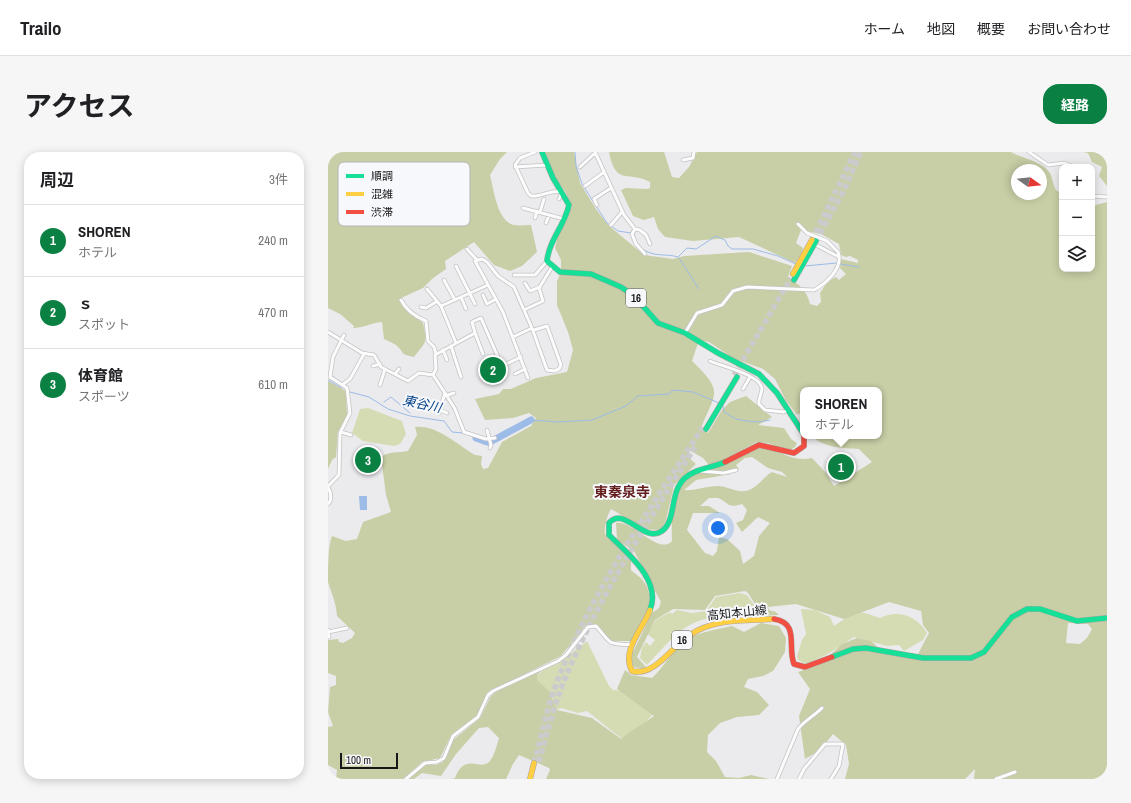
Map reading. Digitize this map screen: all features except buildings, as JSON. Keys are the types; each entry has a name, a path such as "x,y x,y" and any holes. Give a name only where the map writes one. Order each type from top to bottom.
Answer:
{"main road":[{"path":"542,152 553,178 569,204 564,219 550,248 547,261"},
{"path":"793,279 815,242"},
{"name":"16","path":"547,261 552,267 568,274 595,275 621,287 633,295 658,322 685,333 713,350 759,374 771,385 800,428"},
{"path":"705,428 734,378"},
{"name":"高知本山線","path":"804,439 804,446 795,453 785,453 766,445 759,445 715,466 698,470 686,476 678,485 668,523 662,531 652,533 646,532 621,518 612,520 607,526 609,534 636,562 653,597 651,608 628,656 628,666 634,672 642,673 652,667 689,634 705,626 776,619 789,625 791,630 792,660 796,666 805,668 840,652 860,648 872,648 926,658 964,658 977,656 990,645 1011,619 1021,611 1027,609 1043,610 1077,621 1107,618"},
{"path":"530,779 536,764 534,779"}],"street":[{"path":"515,167 520,158 535,152"},
{"path":"580,166 595,152 622,212 636,229 640,230 646,235 650,244"},
{"path":"683,160 693,158 694,152"},
{"path":"1029,152 1048,165 1066,164"},
{"path":"515,167 547,165"},
{"path":"515,167 529,195 536,196 554,190 562,192 559,199"},
{"path":"585,186 604,172"},
{"path":"598,205 594,199 611,188"},
{"path":"1095,196 1107,197"},
{"path":"535,218 544,199"},
{"path":"523,208 564,219"},
{"path":"611,225 622,212"},
{"path":"546,222 549,215"},
{"path":"685,333 697,313 722,305 737,289 747,286 814,290 832,276 838,268 837,250 827,241 807,233 798,224"},
{"path":"636,229 632,233 636,244 645,254"},
{"path":"815,242 838,258"},
{"path":"467,249 477,260 475,262 496,299 513,337 528,378"},
{"path":"477,260 482,259 487,262 498,276 514,287 533,329 548,370 554,371 559,369 561,365 547,326 533,329 513,337"},
{"path":"514,275 535,275 547,261"},
{"path":"456,266 475,304"},
{"path":"525,283 530,291 540,287 552,267"},
{"path":"444,280 454,300"},
{"path":"441,306 488,285"},
{"path":"524,310 543,301 540,287"},
{"path":"427,289 436,302 441,306 456,343"},
{"path":"483,295 487,304 496,299"},
{"path":"461,297 466,309"},
{"path":"402,300 408,309 418,318 426,321 428,341 434,347 436,354 434,357 436,369 433,375"},
{"path":"421,307 426,308 436,302"},
{"path":"483,354 472,322 481,318 498,357 492,360"},
{"path":"328,332 340,341 347,343 364,354 374,355 385,369 408,380 419,373 433,375 446,394 464,432 491,441"},
{"path":"436,354 475,333"},
{"path":"328,504 332,494 328,486 336,479 339,472 341,432 350,413 348,390 329,378 333,358 344,335"},
{"path":"451,346 461,377"},
{"path":"443,350 446,360"},
{"path":"342,385 350,379 364,354"},
{"path":"498,378 496,368 521,357"},
{"path":"710,361 736,370 760,384 762,391 758,404 765,410 784,412 788,410"},
{"path":"373,366 380,364"},
{"path":"380,385 385,369"},
{"path":"395,374 399,369"},
{"path":"515,374 525,369"},
{"path":"743,389 750,377"},
{"path":"446,394 454,393"},
{"path":"446,394 439,411 447,413"},
{"path":"487,430 491,441 490,448"},
{"path":"341,432 351,435"},
{"path":"491,441 494,438"},
{"path":"698,470 704,472 724,473 736,470"},
{"path":"406,779 425,763 438,762 444,758 453,736 478,717 490,693 496,688 558,661 566,655 588,627 596,626 607,642 612,644 632,645"},
{"path":"329,637 328,631 347,628"},
{"path":"777,779 798,729 802,723 811,719 822,708"},
{"path":"799,779 804,769 825,744 843,744 839,766 831,779"},
{"path":"996,779 1015,772"}],"green space":[{"path":"328,152 507,152 500,159 490,175 497,204 504,218 514,225 531,225 537,252 522,266 510,271 494,265 474,242 445,261 446,269 432,279 423,288 399,299 408,311 423,323 426,339 414,357 406,355 396,345 384,339 382,322 353,328 354,326 340,314 328,308"},
{"path":"545,152 574,152 580,183 596,209 608,225 644,255 673,259 684,256 749,252 792,266 788,277 805,291 810,304 817,306 821,302 820,293 828,281 836,277 839,280 846,274 840,268 841,259 858,263 858,260 850,256 846,257 841,255 839,244 821,234 801,230 796,243 803,248 802,254 795,263 739,237 693,241 665,237 658,229 654,217 644,220 633,216 621,190 626,188 647,189 650,188 650,182 619,174 615,170 609,152 664,152 672,177 679,178 689,167 697,152 1011,152 1039,164 1011,164 1011,200 1047,200 1047,170 1051,175 1056,190 1059,192 1059,272 1095,272 1095,205 1107,202 1107,779 974,779 975,769 965,779 845,779 849,764 846,745 833,734 820,750 805,759 799,716 810,689 798,672 819,665 842,644 857,638 871,641 881,650 916,658 929,633 923,625 921,611 889,602 844,619 796,604 768,607 769,610 776,612 779,615 755,616 760,612 748,593 745,591 715,596 705,610 673,609 655,620 637,657 646,667 643,669 634,667 631,656 652,613 659,608 661,602 634,551 617,540 616,523 622,523 630,526 660,544 667,544 672,541 673,512 678,492 683,483 690,477 699,473 731,474 696,480 684,490 718,486 742,491 753,488 772,472 787,477 782,472 768,468 752,457 745,458 736,465 739,469 725,472 706,471 755,449 766,448 790,457 804,459 812,458 826,473 834,486 872,462 859,449 840,448 822,443 816,439 882,439 882,387 800,387 800,415 799,413 797,415 785,399 775,379 763,369 733,358 709,342 699,340 692,361 709,379 713,386 714,392 713,399 701,428 708,433 722,410 730,402 746,396 772,417 758,425 784,428 791,439 797,443 795,447 789,451 768,443 757,442 716,464 709,465 703,458 687,449 690,459 696,464 674,485 666,520 662,528 656,530 643,527 611,509 607,518 605,534 631,561 631,570 643,580 648,590 649,605 647,612 632,641 611,641 597,624 587,624 561,656 488,692 478,714 451,736 440,758 422,762 403,779 336,779 337,770 328,765 328,727 333,726 328,712 330,687 336,685 336,676 328,673 328,640 338,639 339,642 343,643 352,638 355,633 337,616 335,603 328,582 329,552 332,536 346,541 357,539 363,522 391,512 386,495 381,457 391,453 408,451 417,435 415,427 423,427 439,432 475,455 482,456 481,464 483,469 488,468 502,442 531,426 536,418 529,413 513,418 485,420 475,399 499,394 503,389 511,389 536,378 567,372 573,350 568,332 557,305 557,281 561,272 561,260 555,248 558,236 572,207 565,191 557,181","holes":["709,498 718,498 733,506 742,504 747,510 743,520 736,523 742,532 758,517 770,523 759,536 754,556 743,564 740,551 727,539 719,537 717,551 713,556 705,553 687,530 693,513 720,513 709,506 700,506","1068,623 1088,624 1092,629 1087,638 1080,644 1066,643"]},
{"path":"1083,152 1107,152 1107,186 1099,176 1102,167 1092,162 1088,153"},
{"path":"328,381 346,391 347,415 338,432 336,457 332,460 328,469"},
{"path":"368,408 402,421 406,434 400,444 394,446 363,441 352,433 360,409"},
{"path":"740,593 747,595 757,609 754,612 736,612 735,616 702,620 676,635 647,665 640,658 642,648 646,642 650,646 655,640 647,634 656,620 670,612 672,614 677,610 692,613 706,611 716,597"},
{"path":"801,609 815,610 830,617 834,626 856,613 865,613 880,618 887,615 900,614 912,618 918,622 927,633 923,640 904,651 899,645 887,646 854,637 826,655 806,664 798,660 797,656 802,640 806,634"},
{"path":"761,623 779,626 786,638 785,652 773,671 763,676 748,679 744,687 757,692 769,705 759,715 737,717 720,723 708,735 707,752 716,761 725,777 739,778 751,775 769,779 546,779 550,770 549,768 519,755 506,779 451,779 455,778 463,766 468,764 481,765 491,760 499,738 488,727 479,728 456,754 441,776 422,773 414,779 409,779 426,764 436,765 443,762 453,740 480,718 491,696 498,690 542,669 537,676 537,680 549,691 557,710 592,718 621,739 654,716 617,689 625,670 631,675 652,678 675,651 690,638 706,632 732,626 744,632"},
{"path":"587,641 609,686 613,690 624,691 654,713 641,727 622,739 587,711 578,713 561,708 554,711 551,705 553,697 537,682 536,677 544,669 557,664"}],"water":[{"path":"359,496 367,496 367,510 360,510"}],"waterway":[{"path":"575,152 576,166 582,184 607,223 618,231 631,233"},
{"path":"634,234 636,241"},
{"path":"641,248 650,253 678,257 687,248 696,249 716,236 725,240 728,246 732,249 753,249 778,256 796,264"},
{"path":"679,258 699,289"},
{"path":"805,266 837,263"},
{"path":"840,264 859,267"},
{"name":"東谷川","path":"328,380 342,388"},
{"path":"531,420 558,422 592,420 626,406 638,396 669,394 673,390 693,392 719,403"},
{"name":"東谷川","path":"350,392 369,397 388,409 410,416 444,421 452,432 463,433"},
{"path":"384,402 391,397 410,413"},
{"path":"723,406 724,412 736,419 759,422 770,420"},
{"name":"東谷川","path":"476,438 487,442 492,441 531,420"}],"tunnel":[{"path":"812,240 855,152"},
{"path":"816,241 843,192 861,152"},
{"path":"734,375 791,278"},
{"path":"534,763 546,715 555,687 585,618 622,553 703,427"},
{"path":"539,762 562,686 590,624 623,564 695,447"}],"traffic: fast":[{"path":"542,152 553,178 569,205 548,253 547,261 560,272 591,274 621,287 633,295 658,323 685,333 718,353 759,374 777,393 800,428"},
{"path":"794,280 816,241"},
{"path":"706,429 737,377"},
{"path":"650,610 652,599 651,588 647,578 641,568 609,535 609,523 615,519 621,518 648,533 655,534 662,531 670,520 677,491 685,478 694,472 725,462"},
{"path":"832,657 853,649 866,648 923,658 971,658 984,652 1012,617 1027,609 1040,609 1077,621 1107,618"}],"traffic: slow":[{"path":"793,274 812,240"},
{"path":"650,610 631,647 629,663 632,671 640,672 656,665 683,640 699,630 709,626 730,621 774,619"},
{"path":"530,779 534,763"}],"traffic: jam":[{"path":"725,462 759,445 794,453 804,446 804,439"},
{"path":"774,619 782,621 787,625 790,631 794,664 805,667 832,657"}],"place":[{"name":"ｓ","path":"493,370"},
{"name":"体育館","path":"368,460"},
{"name":"SHOREN","path":"841,467"}],"district":[{"name":"東秦泉寺","path":"622,492"}]}
